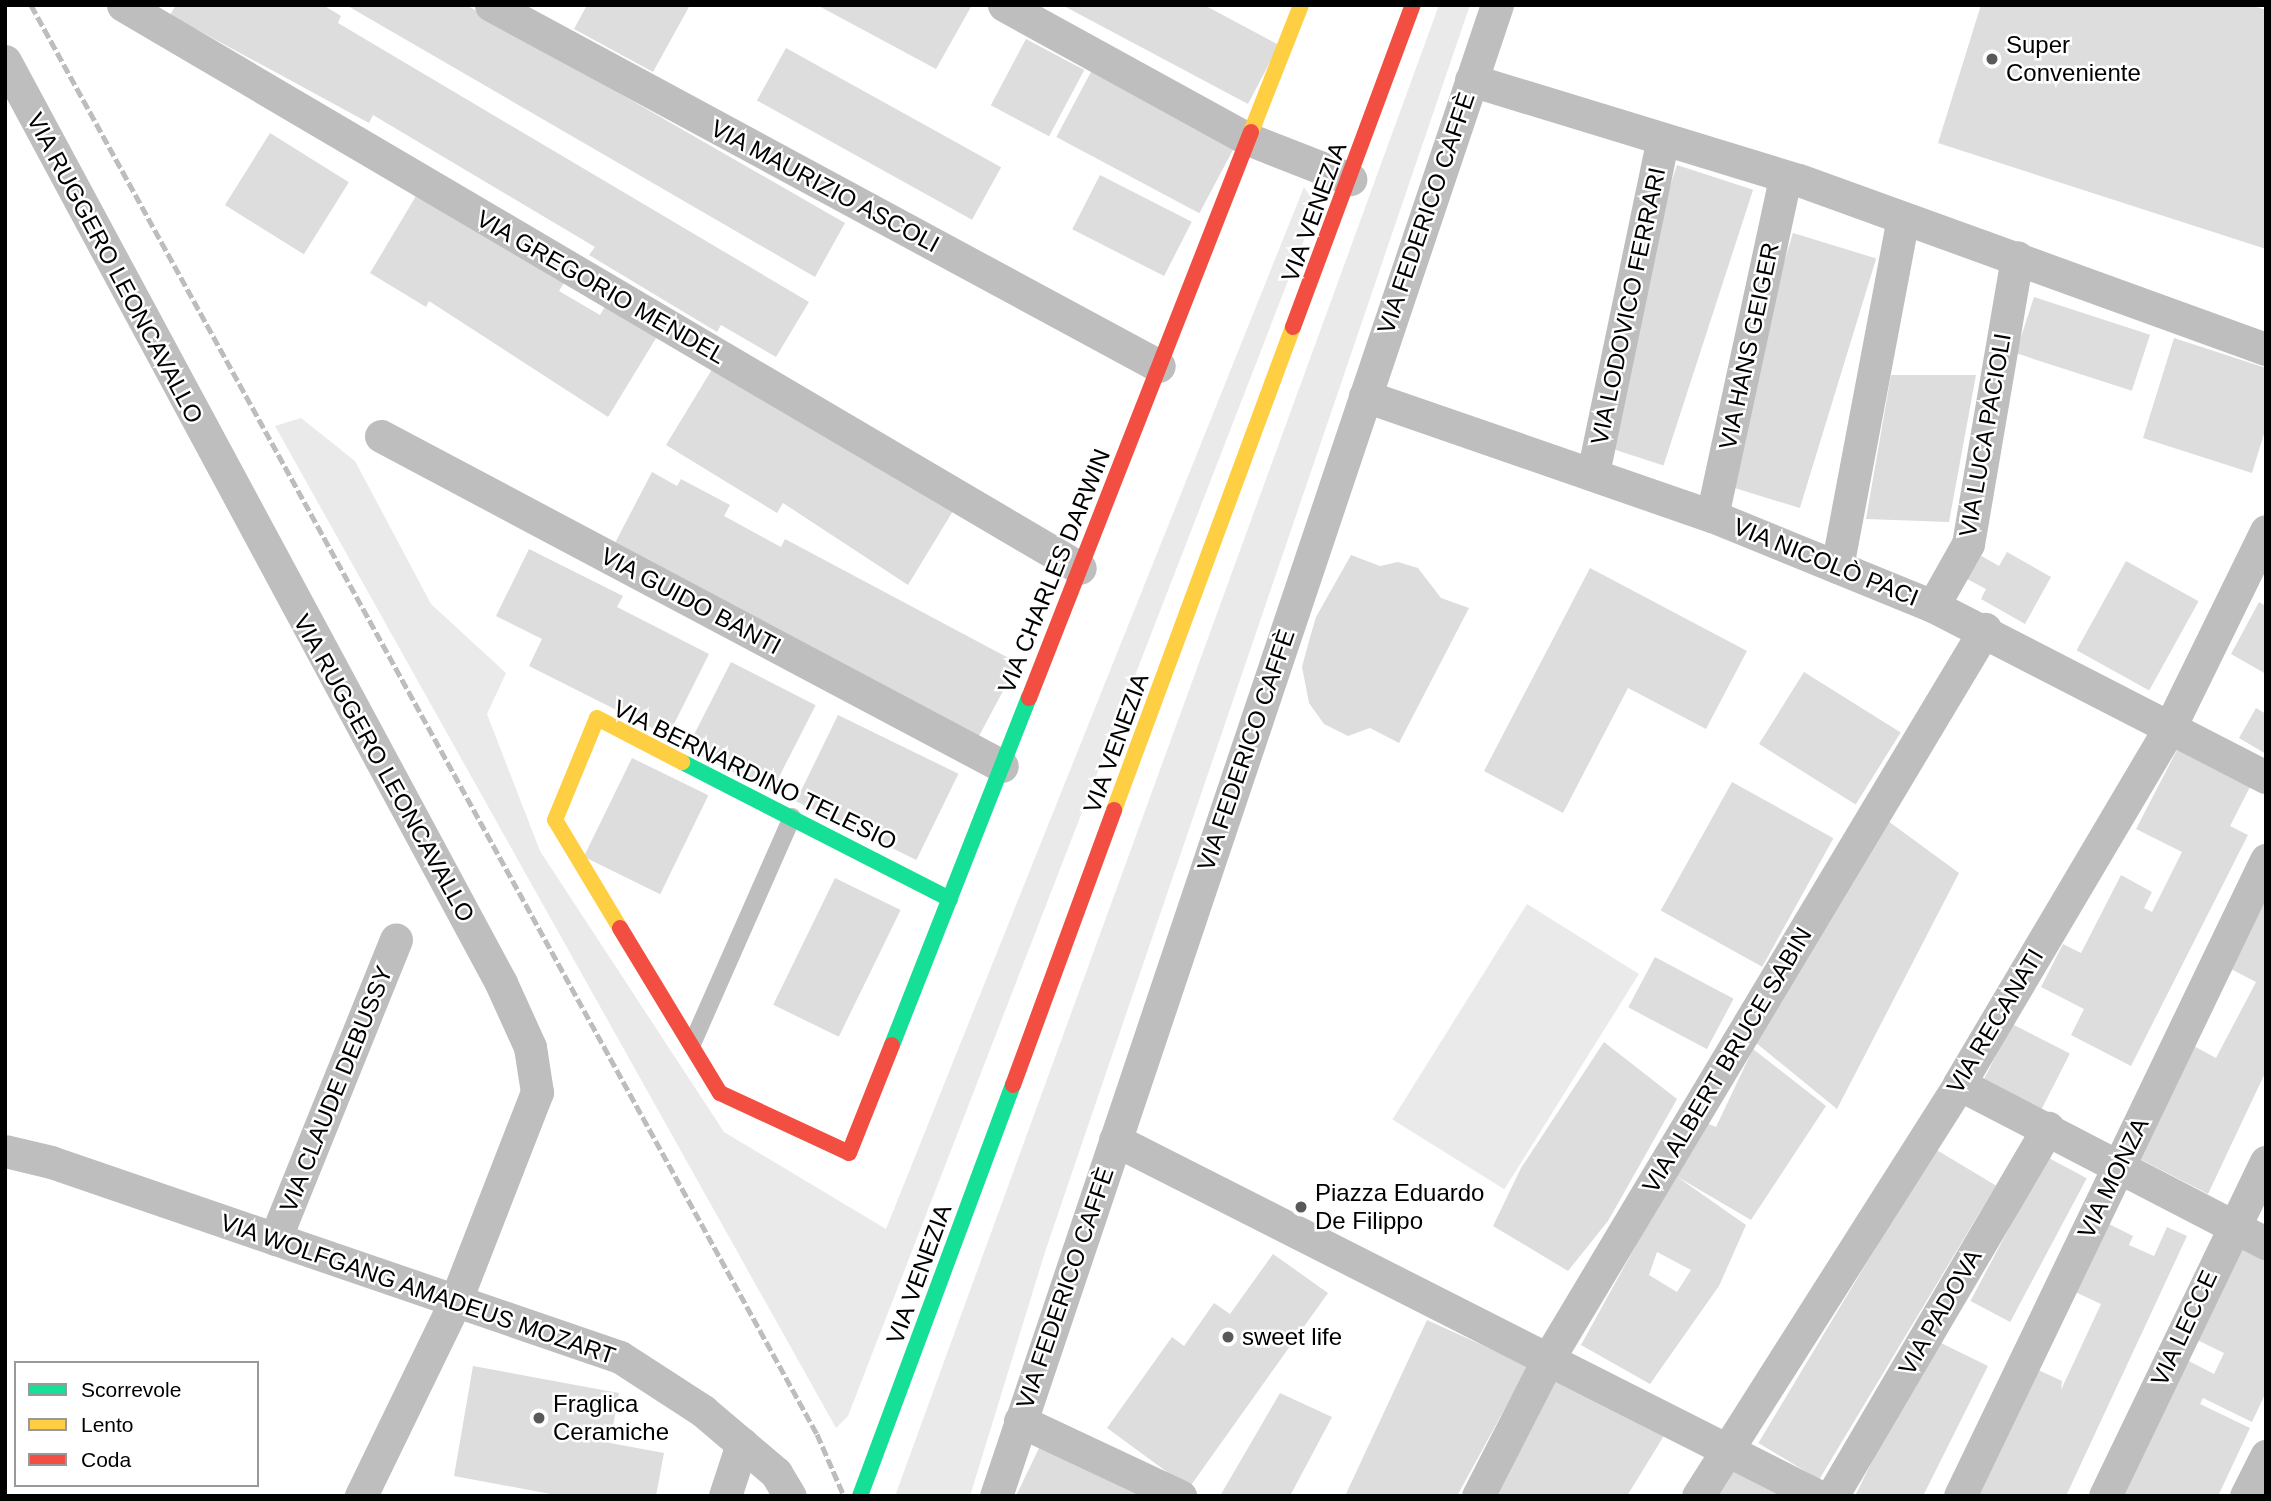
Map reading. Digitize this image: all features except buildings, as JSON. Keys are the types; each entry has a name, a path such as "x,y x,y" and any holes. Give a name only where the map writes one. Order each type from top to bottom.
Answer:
{"street":[{"name":"VIA GREGORIO MENDEL","path":"123,5 1080,568"},
{"name":"VIA MAURIZIO ASCOLI","path":"491,5 1159,366"},
{"path":"1004,5 1248,139 1350,180"},
{"name":"VIA CHARLES DARWIN","path":"849,1153 1301,5"},
{"name":"VIA VENEZIA","path":"863,1489 1413,5"},
{"name":"VIA FEDERICO CAFFÈ","path":"996,1496 1497,5"},
{"name":"VIA RUGGERO LEONCAVALLO","path":"5,61 501,983 530,1047 537,1092 456,1300 361,1496"},
{"path":"1471,80 1785,177 2017,257 2266,349"},
{"name":"VIA LODOVICO FERRARI","path":"1593,473 1663,139"},
{"name":"VIA HANS GEIGER","path":"1712,516 1785,177"},
{"path":"1837,567 1903,219"},
{"name":"VIA LUCA PACIOLI","path":"1933,606 1968,544 2017,257"},
{"name":"VIA NICOLÒ PACI","path":"1364,396 1712,516 1933,606 1985,629 2266,778"},
{"name":"VIA GUIDO BANTI","path":"381,436 1002,766"},
{"name":"VIA RECANATI","path":"1698,1496 1959,1084 2169,727 2266,531"},
{"name":"VIA ALBERT BRUCE SABIN","path":"1478,1496 1548,1359 1985,629"},
{"name":"VIA BERNARDINO TELESIO","path":"849,1153 720,1093 555,820 597,718 950,899"},
{"name":"VIA MONZA","path":"1961,1496 2266,860"},
{"name":"VIA CLAUDE DEBUSSY","path":"275,1239 396,939"},
{"path":"1959,1084 2120,1165 2266,1243"},
{"name":"VIA PADOVA","path":"1832,1496 2048,1128"},
{"path":"1115,1140 1818,1496"},
{"name":"VIA WOLFGANG AMADEUS MOZART","path":"5,1152 275,1239 620,1357 742,1444 776,1473 790,1496"},
{"name":"VIA LECCE","path":"2105,1496 2266,1162"},
{"path":"1020,1421 1180,1496"},
{"path":"725,1496 742,1444"},
{"path":"2246,1496 2266,1456"}],"lane":[{"path":"691,1045 792,817"}],"shaded area":[{"path":"1439,5 1470,5 1045,1252 970,1496 895,1496"},
{"path":"1304,187 1314,202 1305,237 848,1416 836,1428 275,426 301,418 355,461 431,604 506,673 487,714 540,851 724,1132 886,1229"},
{"path":"1527,904 1639,974 1504,1189 1392,1119"}],"railway":[{"path":"31,5 817,1434 844,1496"}],"traffic: fast":[{"path":"892,1045 1029,698"},
{"path":"682,762 950,899"},
{"path":"860,1496 1013,1085"}],"traffic: slow":[{"path":"1251,132 1301,5"},
{"path":"1114,810 1293,327"},
{"path":"620,928 555,820 597,718 682,762"}],"traffic: jam":[{"path":"1293,327 1413,5"},
{"path":"1029,698 1251,132"},
{"path":"1013,1085 1114,810"},
{"path":"620,928 720,1093 849,1153 892,1045"}],"place":[{"name":"Super Conveniente","path":"1992,59"},
{"name":"Piazza Eduardo De Filippo","path":"1301,1207"},
{"name":"sweet life","path":"1228,1337"},
{"name":"Fraglica Ceramiche","path":"539,1418"}]}
